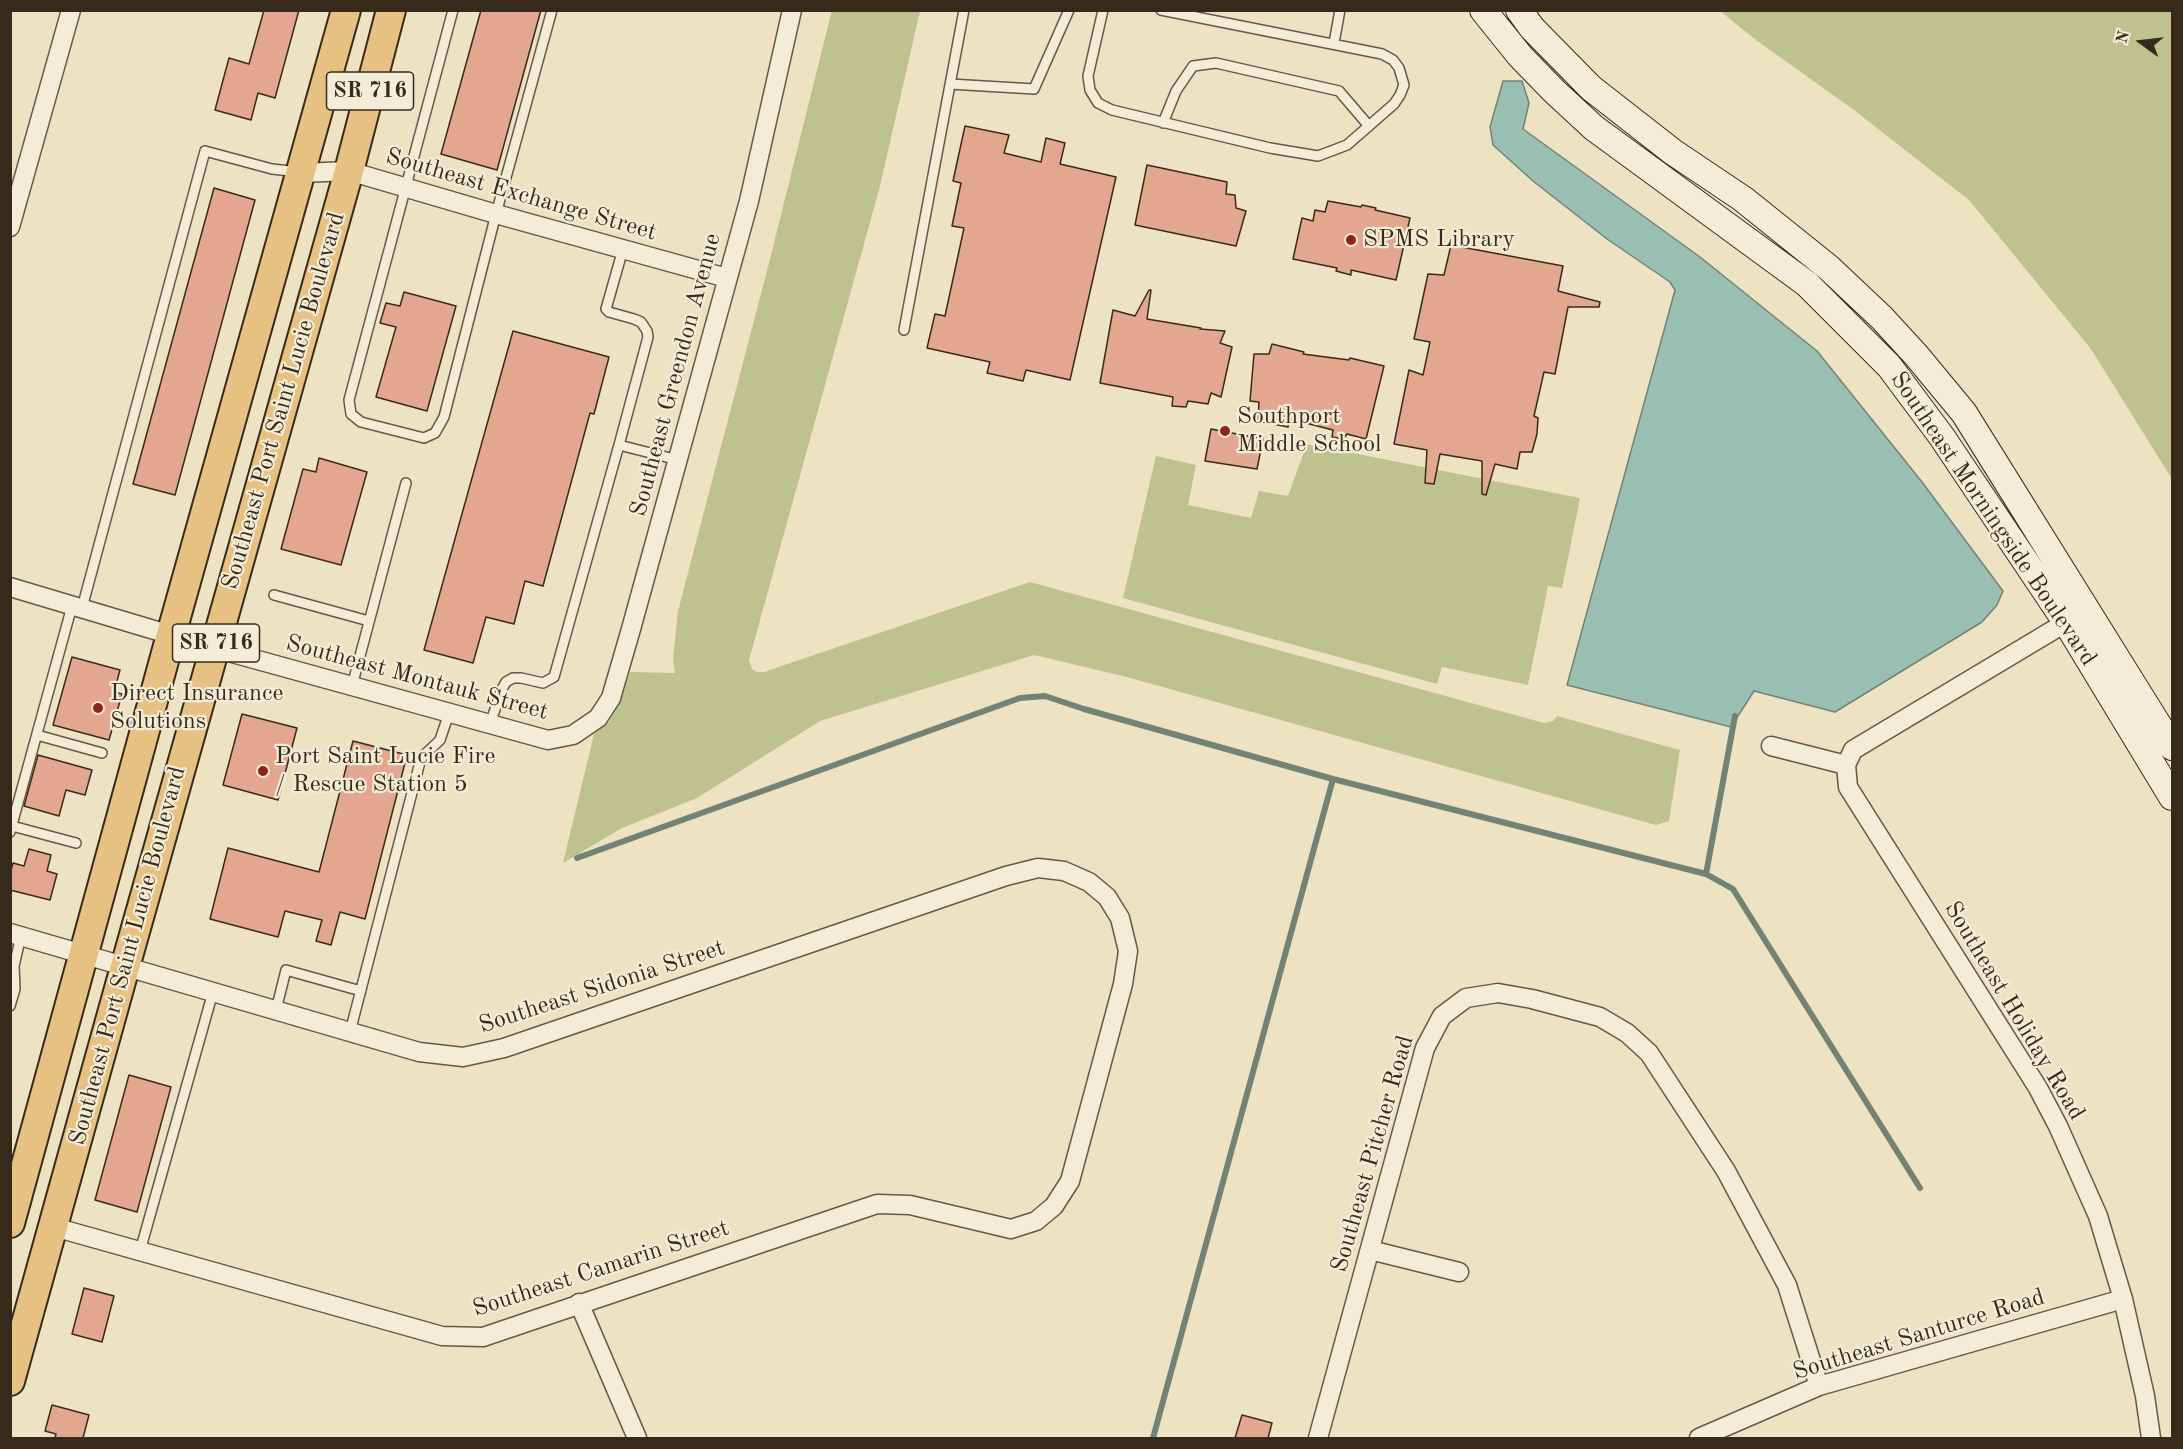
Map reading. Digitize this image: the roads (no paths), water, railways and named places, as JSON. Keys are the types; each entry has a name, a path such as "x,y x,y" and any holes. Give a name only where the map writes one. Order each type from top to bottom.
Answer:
{"main road":[{"name":"Southeast Port Saint Lucie Boulevard","path":"10,1223 171,635 346,10"},
{"name":"Southeast Port Saint Lucie Boulevard","path":"10,1381 124,967 349,171 391,10"}],"street":[{"path":"10,227 72,10"},
{"name":"Southeast Greendon Avenue","path":"573,735 598,718 611,698 749,201 792,10"},
{"name":"Southeast Morningside Boulevard","path":"1483,10 1520,56 1554,91 1617,147 1725,222 1807,284 1862,337 1889,366 2172,747"},
{"name":"Southeast Morningside Boulevard","path":"1520,10 1532,28 1591,88 1673,152 1743,199 1829,268 1882,318 1916,355 1964,413 2172,797"},
{"path":"1617,147 1634,121"},
{"name":"Southeast Exchange Street","path":"301,173 349,171 727,278"},
{"path":"1862,337 1882,318"},
{"path":"10,587 171,635"},
{"path":"1771,746 1846,765 1853,750 2076,616"},
{"name":"Southeast Montauk Street","path":"214,648 548,740 573,735"},
{"name":"Southeast Holiday Road","path":"1846,765 1848,787 2038,1088 2058,1126 2098,1216 2123,1299 2145,1396 2151,1438"},
{"name":"Southeast Sidonia Street","path":"16,934 419,1052 463,1057 504,1048 1006,876 1038,868 1064,871 1089,882 1107,897 1120,918 1128,951 1123,984 1070,1181 1054,1206"},
{"name":"Southeast Pitcher Road","path":"1318,1438 1425,1048 1442,1016 1467,998 1498,993 1532,999 1600,1017 1627,1033 1649,1053 1726,1171 1786,1285 1819,1386"},
{"name":"Southeast Camarin Street","path":"54,1227 442,1336 483,1337 877,1204 910,1205 1011,1229 1036,1221 1054,1206"},
{"path":"1370,1250 1459,1272"},
{"name":"Southeast Santurce Road","path":"1699,1438 1819,1386 2123,1299"},
{"path":"579,1303 637,1438"}],"lane":[{"path":"453,10 349,400 351,414 361,423 424,438 435,433 444,417 496,214 552,10"},
{"path":"904,330 964,10"},
{"path":"950,84 1034,89 1069,10"},
{"path":"1103,10 1088,76 1090,90 1098,103 1112,110 1163,123 1270,148 1318,156 1347,145 1394,104 1404,85 1393,60 1382,54 1161,10"},
{"path":"1334,43 1340,10"},
{"path":"1163,123 1176,91 1193,66 1216,63 1339,91 1369,126"},
{"path":"76,843 11,829 37,735 77,607 205,151 272,169 301,173"},
{"path":"490,724 506,682 513,678 521,678 543,683 554,677 619,445 648,337 641,322 606,309 623,249"},
{"path":"619,445 678,460"},
{"path":"352,686 406,483"},
{"path":"274,595 369,621"},
{"path":"350,1032 421,758 440,740 449,713"},
{"path":"37,735 102,753"},
{"path":"10,1006 15,989 16,934"},
{"path":"276,1010 286,970 361,991"},
{"path":"140,1251 213,992"}],"water":[{"path":"1503,81 1522,81 1529,103 1523,129 1700,257 1817,351 1922,482 2003,591 1997,605 1982,622 1835,712 1754,691 1731,727 1567,685 1675,290 1670,282 1607,239 1533,181 1493,145 1490,127"}],"waterway":[{"path":"577,858 1020,698 1045,696 1333,779 1706,874 1733,889 1920,1188"},
{"path":"1706,874 1735,716"},
{"path":"1153,1438 1333,779"}],"place":[{"name":"SPMS Library","path":"1351,240"},
{"name":"Southport Middle School","path":"1225,431"},
{"name":"Direct Insurance Solutions","path":"98,708"},
{"name":"Port Saint Lucie Fire / Rescue Station 5","path":"263,771"}]}
